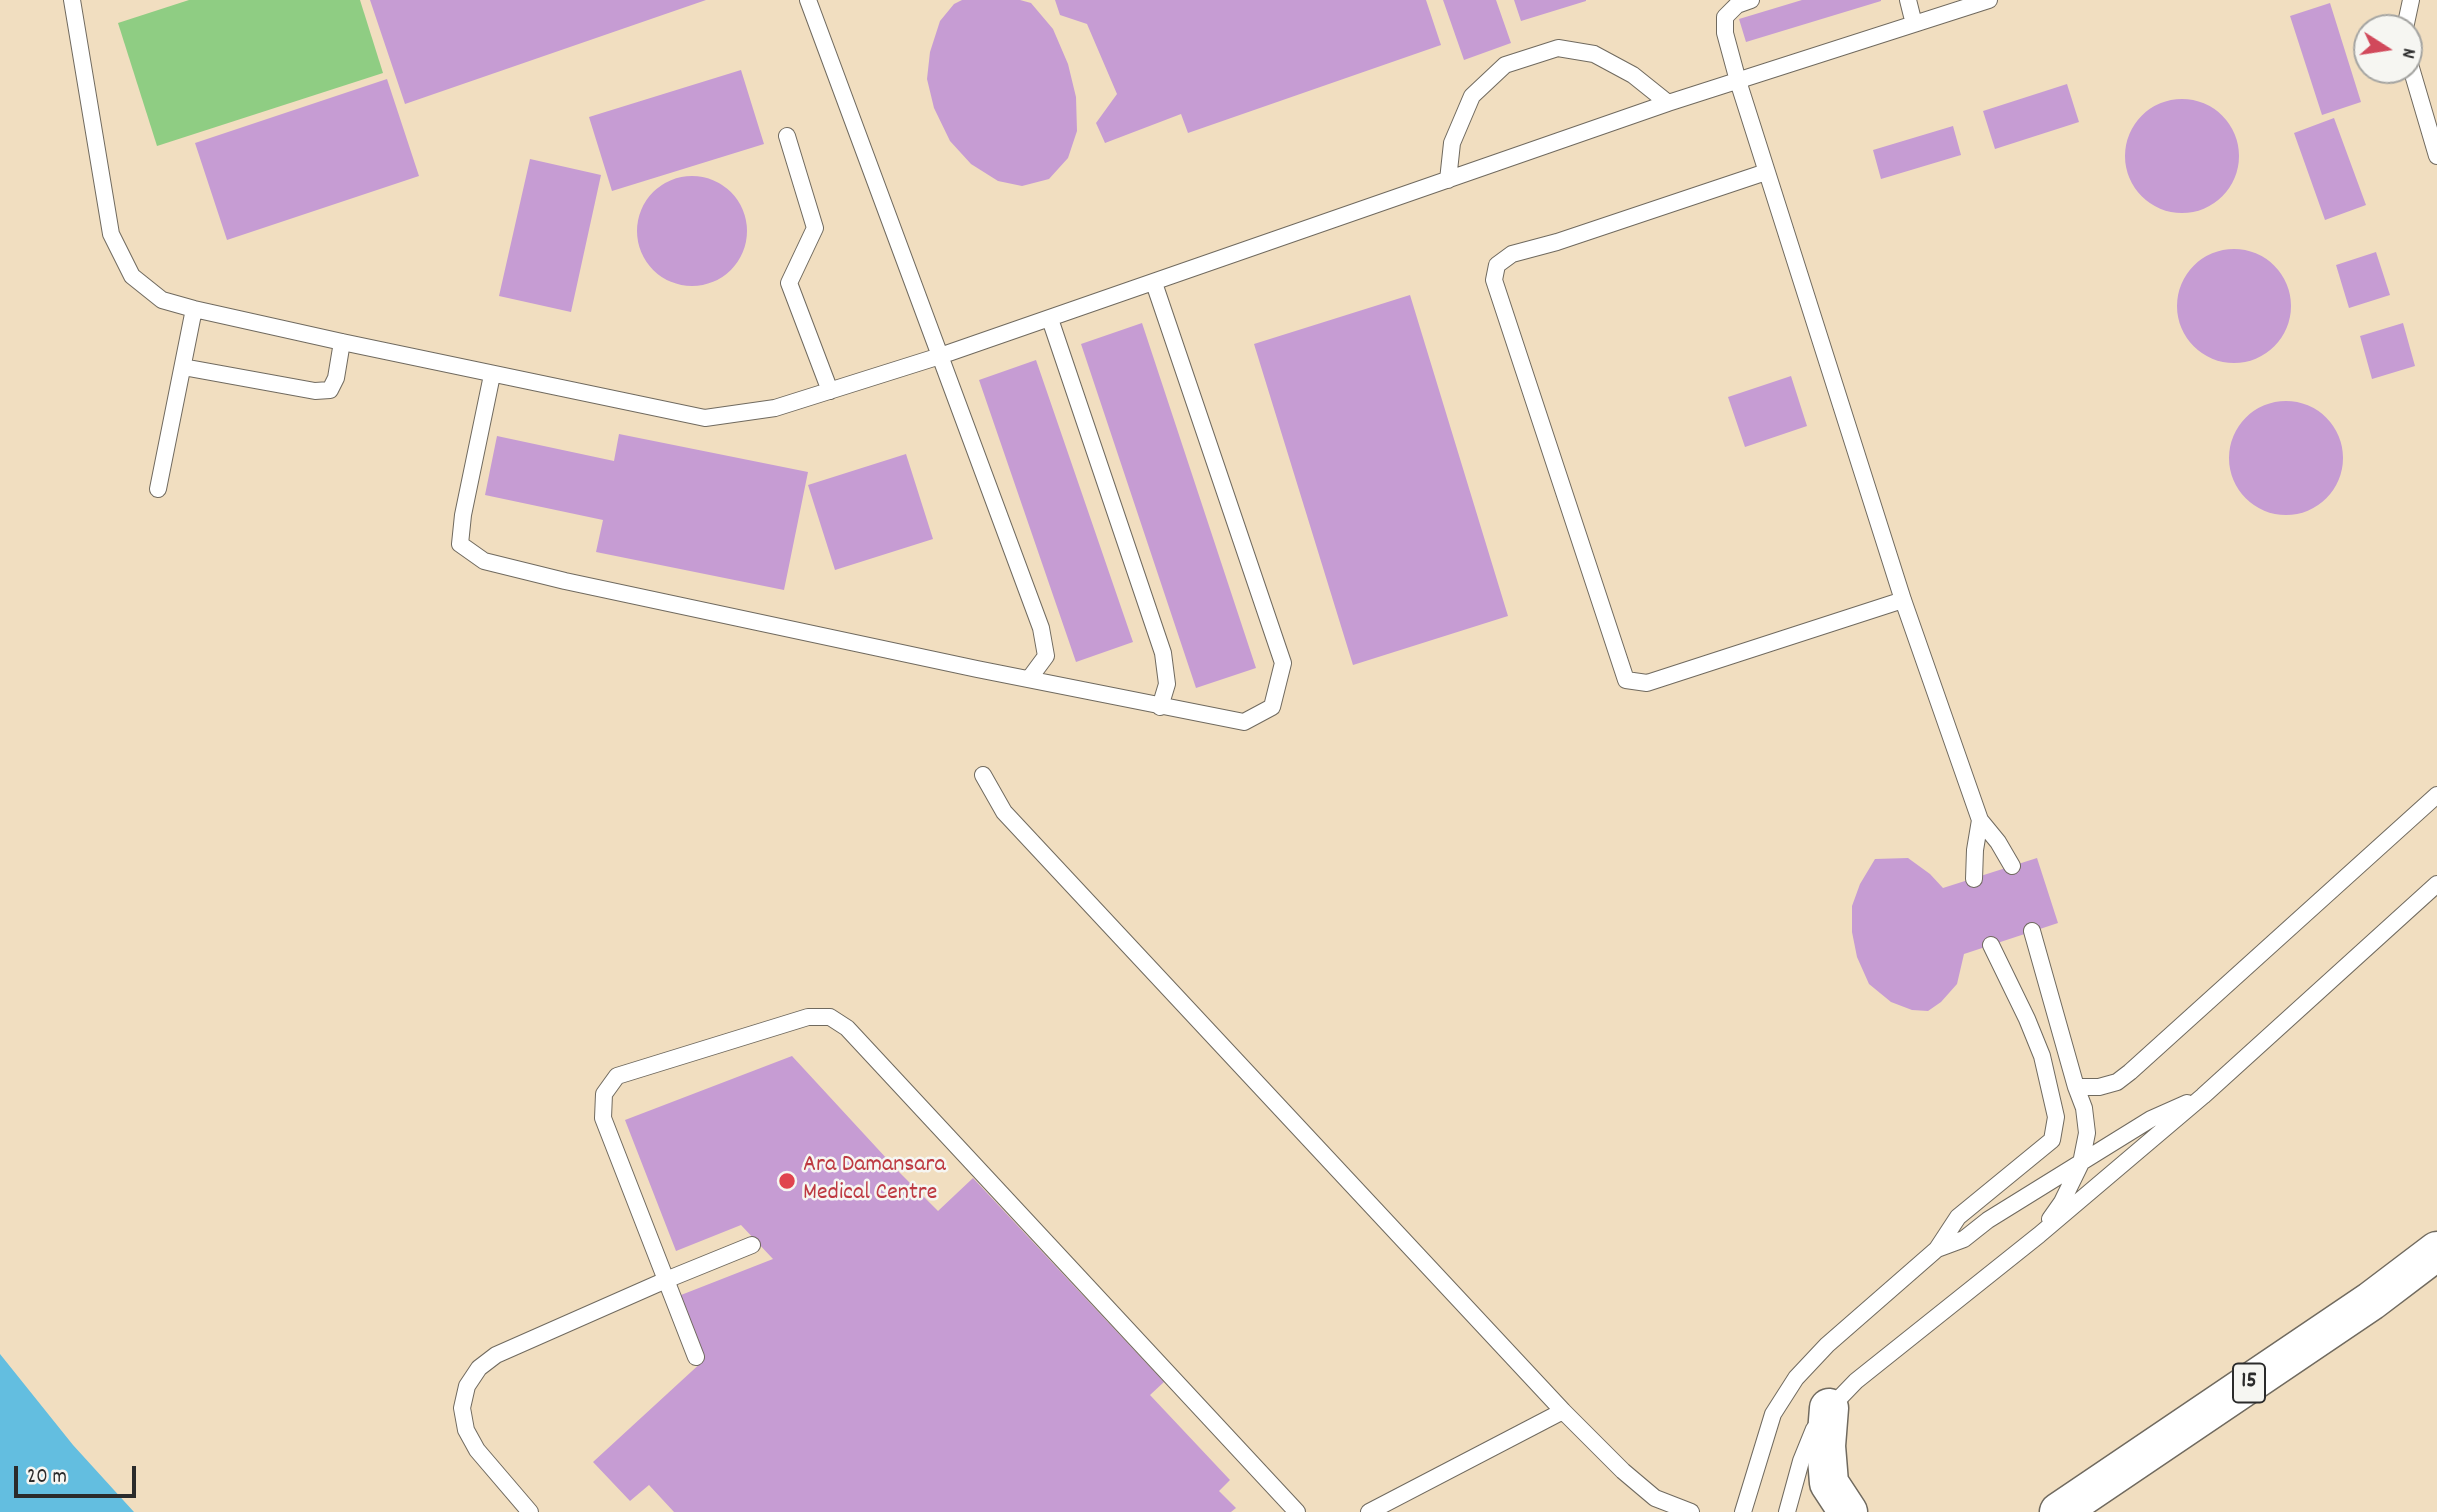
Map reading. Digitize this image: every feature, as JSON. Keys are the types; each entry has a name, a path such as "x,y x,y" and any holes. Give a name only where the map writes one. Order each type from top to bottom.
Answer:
{"main road":[{"name":"15","path":"2059,1512 2371,1301 2437,1251"},
{"path":"1829,1408 1826,1446 1829,1483 1848,1512"}],"lane":[{"path":"72,0 111,234 132,276 162,300 492,375 705,418 775,408 940,356 1668,103 1968,3 1989,0"},
{"path":"808,0 1041,628 1046,656 1029,679"},
{"path":"1751,0 1737,5 1725,17 1725,33 1738,81 1903,600 1980,820 1998,842 2012,866"},
{"path":"1908,0 1914,23"},
{"path":"1448,180 1452,143 1472,96 1505,65 1558,48 1594,54 1633,75 1668,103"},
{"path":"2416,84 2437,156"},
{"path":"787,136 816,228 789,284 830,391"},
{"path":"1766,172 1512,254 1497,265 1494,280 1626,680 1647,683 1903,600"},
{"path":"492,375 463,515 460,544 484,561 565,581 1160,707 1244,722 1272,707 1283,663 1154,283"},
{"path":"158,489 194,309"},
{"path":"1050,319 1163,653 1167,684 1160,707"},
{"path":"183,367 315,391 330,390 336,378 342,342"},
{"path":"983,775 1004,812 1563,1410 1623,1471 1655,1498 1691,1512"},
{"path":"2076,1087 2099,1087 2117,1082 2130,1072 2437,795"},
{"path":"1974,879 1980,820"},
{"path":"1787,1512 1811,1434 1829,1408 1856,1381 2039,1235 2203,1096 2437,884"},
{"path":"2032,931 2084,1108 2087,1133 2081,1163 2062,1202 2039,1235"},
{"path":"1743,1512 1773,1414 1796,1378 1827,1345 1937,1249 1958,1217 2052,1140 2056,1117 2042,1056 1991,945"},
{"path":"696,1357 603,1118 604,1094 617,1076 808,1017 830,1017 857,1038 1297,1512"},
{"path":"1937,1249 1964,1239 1988,1220 2151,1119 2203,1096"},
{"path":"530,1512 477,1450 466,1430 462,1408 467,1386 479,1368 496,1355 752,1245"},
{"path":"1370,1512 1563,1410"}],"green space":[{"path":"189,0 360,0 383,73 157,146 118,23"}],"water":[{"path":"0,1354 73,1445 134,1512 0,1512"}],"building":[{"path":"370,0 706,0 405,104"},
{"path":"962,0 1020,0 1031,3 1053,29 1068,64 1076,97 1077,131 1068,158 1049,179 1022,186 998,181 971,164 950,141 934,108 927,79 930,52 940,21 954,4"},
{"path":"1055,0 1426,0 1441,45 1188,133 1181,114 1105,143 1096,123 1117,94 1087,24 1060,15"},
{"path":"1443,0 1496,0 1511,43 1464,60"},
{"path":"1514,0 1586,0 1586,1 1521,21"},
{"path":"1802,0 1881,1 1746,42 1739,19"},
{"path":"2330,3 2353,84 2355,84 2361,102 2322,115 2290,16"},
{"path":"741,70 764,144 612,191 589,117"},
{"path":"387,79 419,176 227,240 195,143"},
{"path":"2067,84 2079,122 1995,149 1983,111"},
{"path":"2182,99 2204,103 2223,115 2235,134 2239,156 2235,178 2223,197 2204,209 2182,213 2160,209 2141,197 2129,178 2125,156 2129,134 2141,115 2160,103"},
{"path":"2334,118 2366,205 2325,220 2294,133"},
{"path":"1953,126 1961,155 1881,179 1873,150"},
{"path":"530,159 601,175 571,312 499,296"},
{"path":"692,176 713,180 731,192 743,210 747,231 743,252 731,270 713,282 692,286 671,282 653,270 641,252 637,231 641,210 653,192 671,180"},
{"path":"2234,249 2256,253 2275,265 2287,284 2291,306 2287,328 2275,347 2256,359 2234,363 2212,359 2193,347 2181,328 2177,306 2181,284 2193,265 2212,253"},
{"path":"2376,252 2390,295 2349,308 2336,265"},
{"path":"1410,295 1508,616 1353,665 1254,344"},
{"path":"1142,323 1256,668 1196,688 1081,344"},
{"path":"2403,323 2415,366 2372,379 2360,336"},
{"path":"1036,360 1133,642 1076,662 979,380"},
{"path":"1791,376 1807,426 1745,447 1728,397"},
{"path":"2286,401 2308,405 2318,410 2334,426 2339,436 2343,458 2339,480 2334,490 2318,506 2308,511 2286,515 2264,511 2254,506 2238,490 2233,480 2229,458 2233,436 2238,426 2254,410 2264,405"},
{"path":"619,434 808,472 784,590 596,552 603,520 485,495 497,436 614,461"},
{"path":"906,454 933,539 835,570 808,485"},
{"path":"1908,858 1930,874 1943,888 2037,858 2058,923 1964,954 1957,984 1941,1002 1928,1011 1912,1010 1891,1002 1869,984 1857,957 1852,932 1852,906 1860,884 1875,859"},
{"path":"792,1056 938,1211 973,1178 1164,1382 1150,1395 1230,1480 1219,1491 1236,1508 1231,1512 674,1512 649,1485 630,1501 593,1462 704,1360 681,1295 773,1259 741,1225 676,1251 625,1120"}],"place":[{"name":"Ara Damansara Medical Centre","path":"787,1181"}]}
